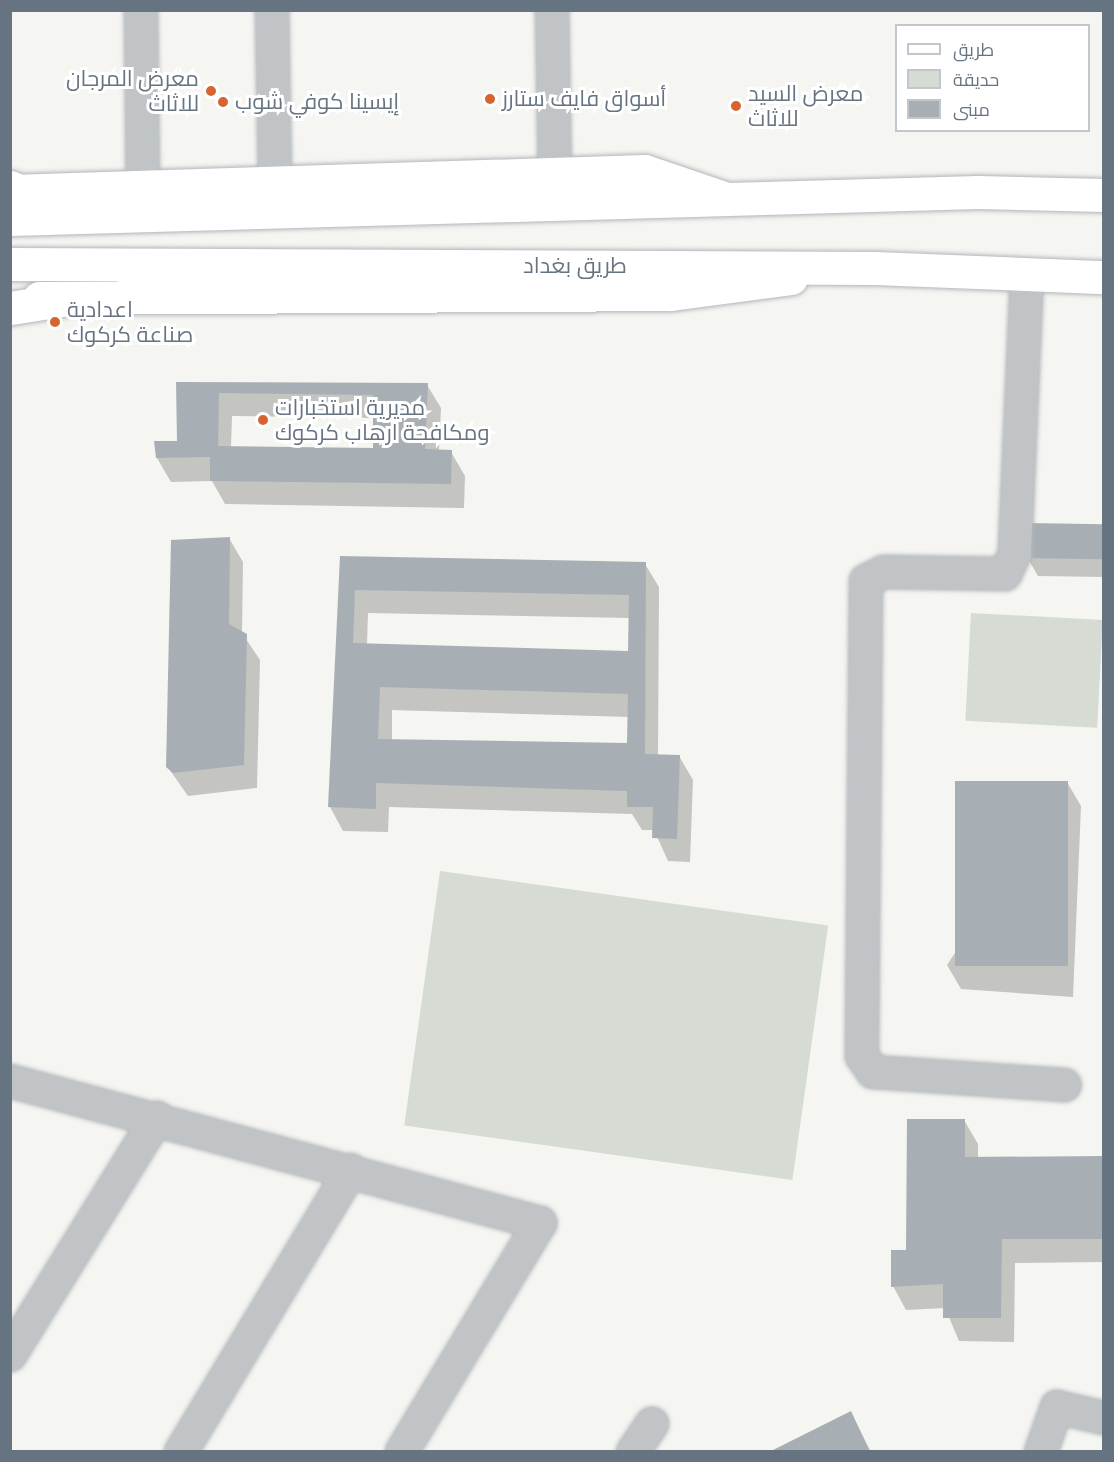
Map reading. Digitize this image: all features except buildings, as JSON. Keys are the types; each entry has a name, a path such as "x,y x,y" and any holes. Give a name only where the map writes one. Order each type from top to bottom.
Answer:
{"main road":[{"path":"12,197 143,187 645,171 726,198"},
{"path":"12,197 53,218 726,198 1104,195"},
{"name":"طريق بغداد","path":"10,264 875,268 1104,277"},
{"path":"10,297 670,294 875,268"},
{"path":"10,308 67,298"}],"street":[{"path":"141,10 143,187"},
{"path":"272,10 275,183"},
{"path":"552,10 555,175"},
{"path":"1027,274 1015,553 1005,574 884,572 866,581 862,1056 873,1072 1065,1085"},
{"path":"10,1081 157,1118 540,1223 402,1452"},
{"path":"10,1355 157,1118"},
{"path":"181,1452 351,1170"},
{"path":"1041,1452 1057,1407 1104,1418"},
{"path":"633,1452 652,1424"}],"green space":[{"path":"971,613 1103,620 1097,728 965,721"},
{"path":"440,871 828,926 792,1180 404,1125"}],"place":[{"name":"معرض المرجان للاثاث","path":"211,91"},
{"name":"أسواق فايف ستارز","path":"490,99"},
{"name":"إيسينا كوفي شوب","path":"223,102"},
{"name":"معرض السيد للاثاث","path":"736,106"},
{"name":"اعدادية صناعة كركوك","path":"55,322"},
{"name":"مديرية استخبارات ومكافحة ارهاب كركوك","path":"263,420"}]}
